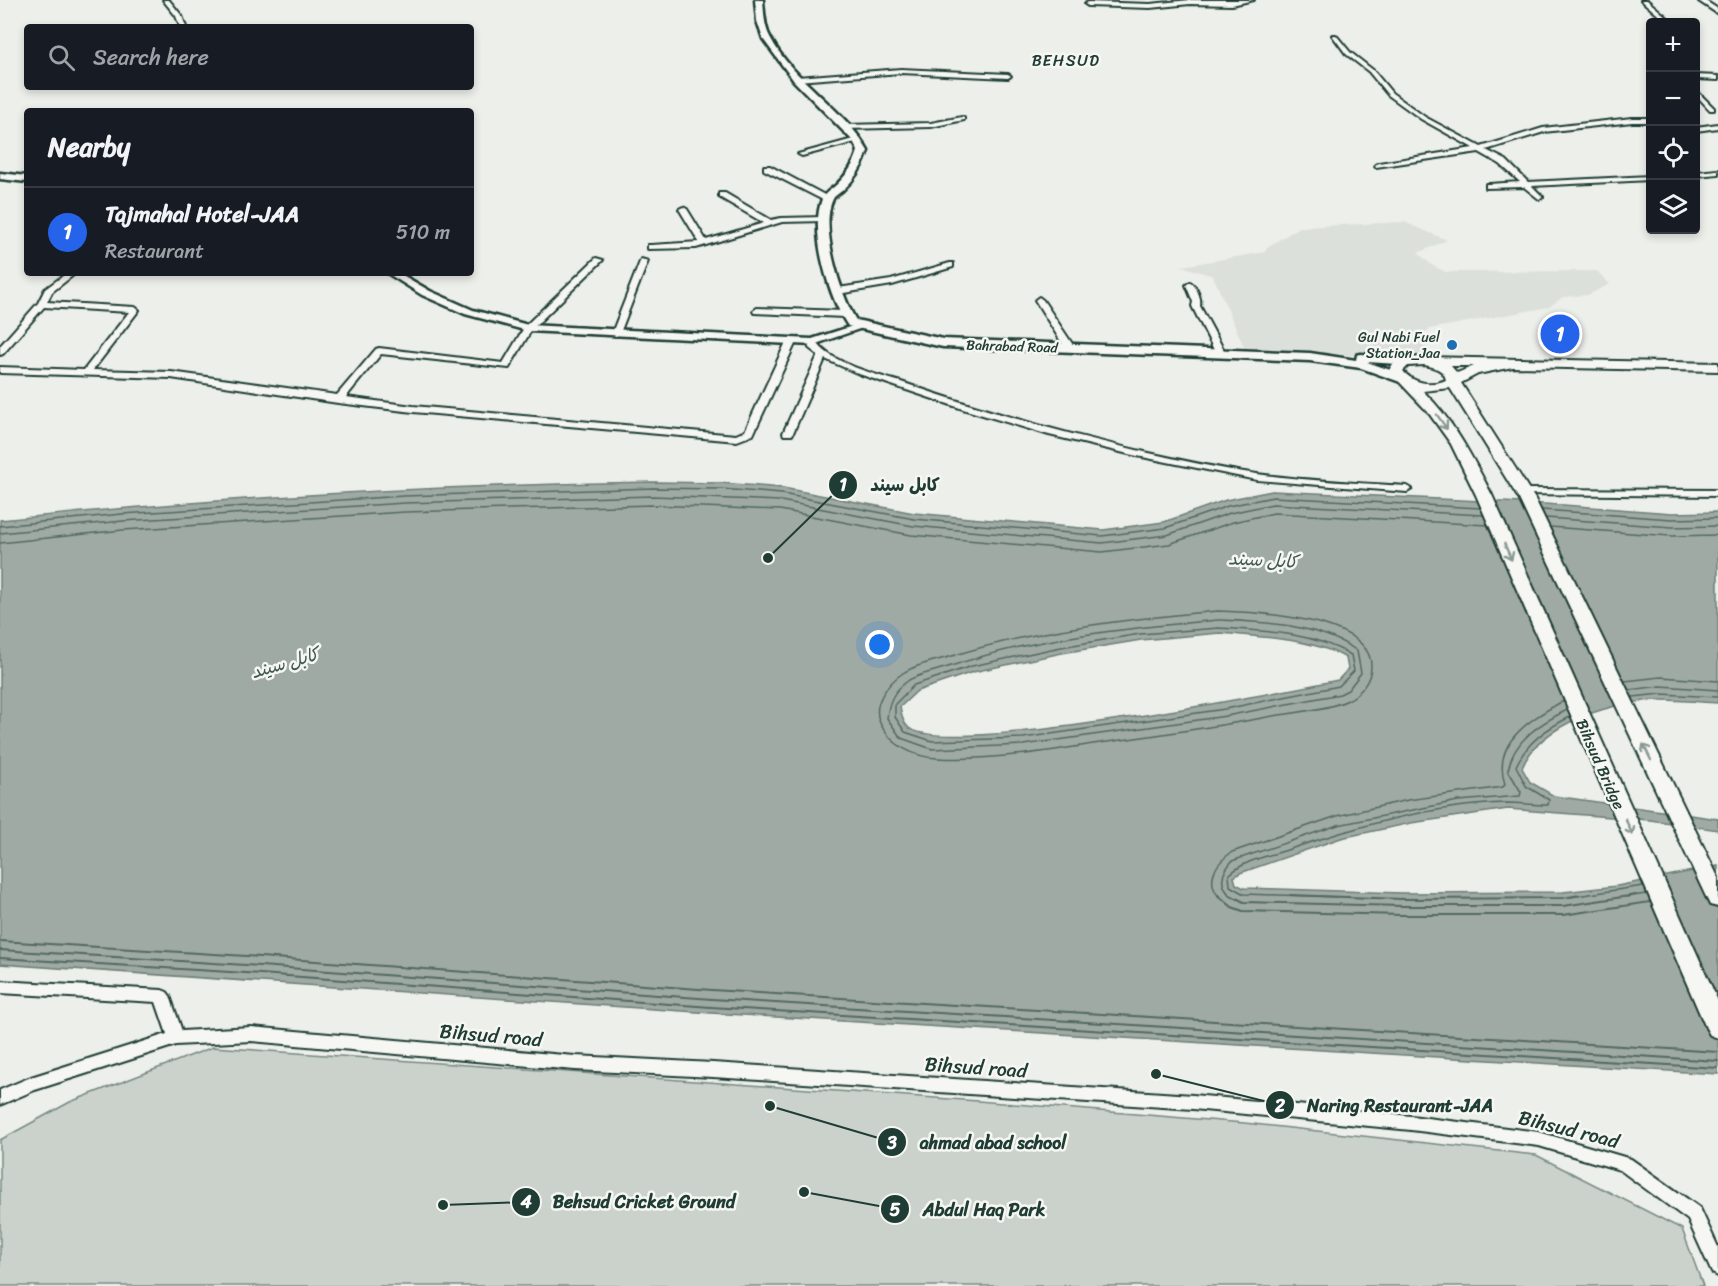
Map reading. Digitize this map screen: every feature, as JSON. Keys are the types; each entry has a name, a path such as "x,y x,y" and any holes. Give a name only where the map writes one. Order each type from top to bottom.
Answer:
{"main road":[{"path":"759,0 764,32 796,79 857,140 863,151 859,167 828,199 824,219 828,257 844,314"},
{"name":"Bahrabad Road","path":"844,314 852,323 862,326 943,343 1310,357 1363,364 1402,379 1433,409 1458,444 1485,499"},
{"path":"1310,357 1718,367"},
{"path":"1512,363 1477,369 1461,375 1453,382 1442,387 1426,387 1402,379 1398,375 1397,367 1419,361 1448,369 1452,373 1453,382 1525,495 1718,899"},
{"name":"Bihsud Bridge","path":"1485,499 1718,1028"}],"street":[{"path":"166,0 179,16 182,24"},
{"path":"1088,4 1150,6 1190,2 1232,3 1251,0"},
{"path":"1644,0 1665,18"},
{"path":"1700,0 1718,12"},
{"path":"1334,36 1348,52 1371,71 1390,94 1423,118 1503,162 1539,197"},
{"path":"796,79 901,71 1008,76"},
{"path":"1700,77 1718,78"},
{"path":"1700,97 1712,109"},
{"path":"844,127 931,125 962,119"},
{"path":"1379,165 1482,149 1543,130 1646,120"},
{"path":"1700,128 1718,126"},
{"path":"802,154 857,140"},
{"path":"767,168 828,199"},
{"path":"1700,174 1718,172"},
{"path":"0,176 24,179"},
{"path":"1489,186 1646,178"},
{"path":"722,195 772,224"},
{"path":"683,209 704,244"},
{"path":"651,247 686,247 790,219 824,219"},
{"path":"338,400 379,351 506,366 528,328 599,260"},
{"path":"616,333 644,261"},
{"path":"838,291 892,282 950,265"},
{"path":"0,352 42,304 48,291 68,276"},
{"path":"397,276 426,293 470,312 528,328 813,342 862,326"},
{"path":"1190,285 1197,302 1196,306 1221,354"},
{"path":"1039,300 1070,348"},
{"path":"42,304 135,310 87,372"},
{"path":"757,311 844,314"},
{"path":"0,370 171,375 424,411 737,438 749,433 791,342"},
{"path":"813,342 814,348 842,363 950,403 1070,438 1194,466 1256,476 1331,485 1407,489"},
{"path":"788,433 823,354"},
{"path":"1525,495 1718,493"},
{"path":"0,987 162,996 176,1038"},
{"name":"Bihsud road","path":"0,1098 31,1084 176,1038 251,1034 575,1063 1193,1102 1411,1123 1539,1139 1625,1164 1694,1214 1718,1267"}],"shaded area":[{"path":"1404,222 1447,240 1418,253 1433,266 1446,272 1597,271 1610,284 1588,295 1563,297 1549,307 1430,329 1419,336 1434,358 1363,356 1245,349 1213,276 1182,266 1265,252 1267,247 1300,227"},
{"path":"213,1047 978,1101 1244,1123 1536,1155 1682,1229 1703,1286 0,1286 0,1140 70,1102"}],"water":[{"path":"721,483 783,488 914,513 1103,530 1164,522 1226,500 1272,491 1563,505 1672,513 1718,512 1718,703 1662,700 1603,709 1562,726 1545,738 1531,752 1522,768 1530,782 1554,796 1718,819 1718,830 1650,820 1508,809 1411,823 1341,838 1234,877 1236,884 1244,888 1402,893 1563,892 1617,886 1718,866 1718,1074 711,1013 0,964 0,520 163,505 326,494 571,484","holes":["1220,633 1302,642 1318,646 1346,658 1348,669 1338,680 1303,687 1185,709 1046,729 984,735 936,735 909,728 901,713 900,707 917,691 973,672 1062,653 1141,640"]}],"place":[{"name":"Tajmahal Hotel-JAA","path":"1560,334"},
{"name":"Gul Nabi Fuel Station_Jaa","path":"1452,345"},
{"name":"کابل سيند","path":"768,558"},
{"name":"Naring Restaurant-JAA","path":"1156,1074"},
{"name":"ahmad abad school","path":"770,1106"},
{"name":"Abdul Haq Park","path":"804,1192"},
{"name":"Behsud Cricket Ground","path":"443,1205"}],"district":[{"name":"BEHSUD","path":"1066,60"}]}
